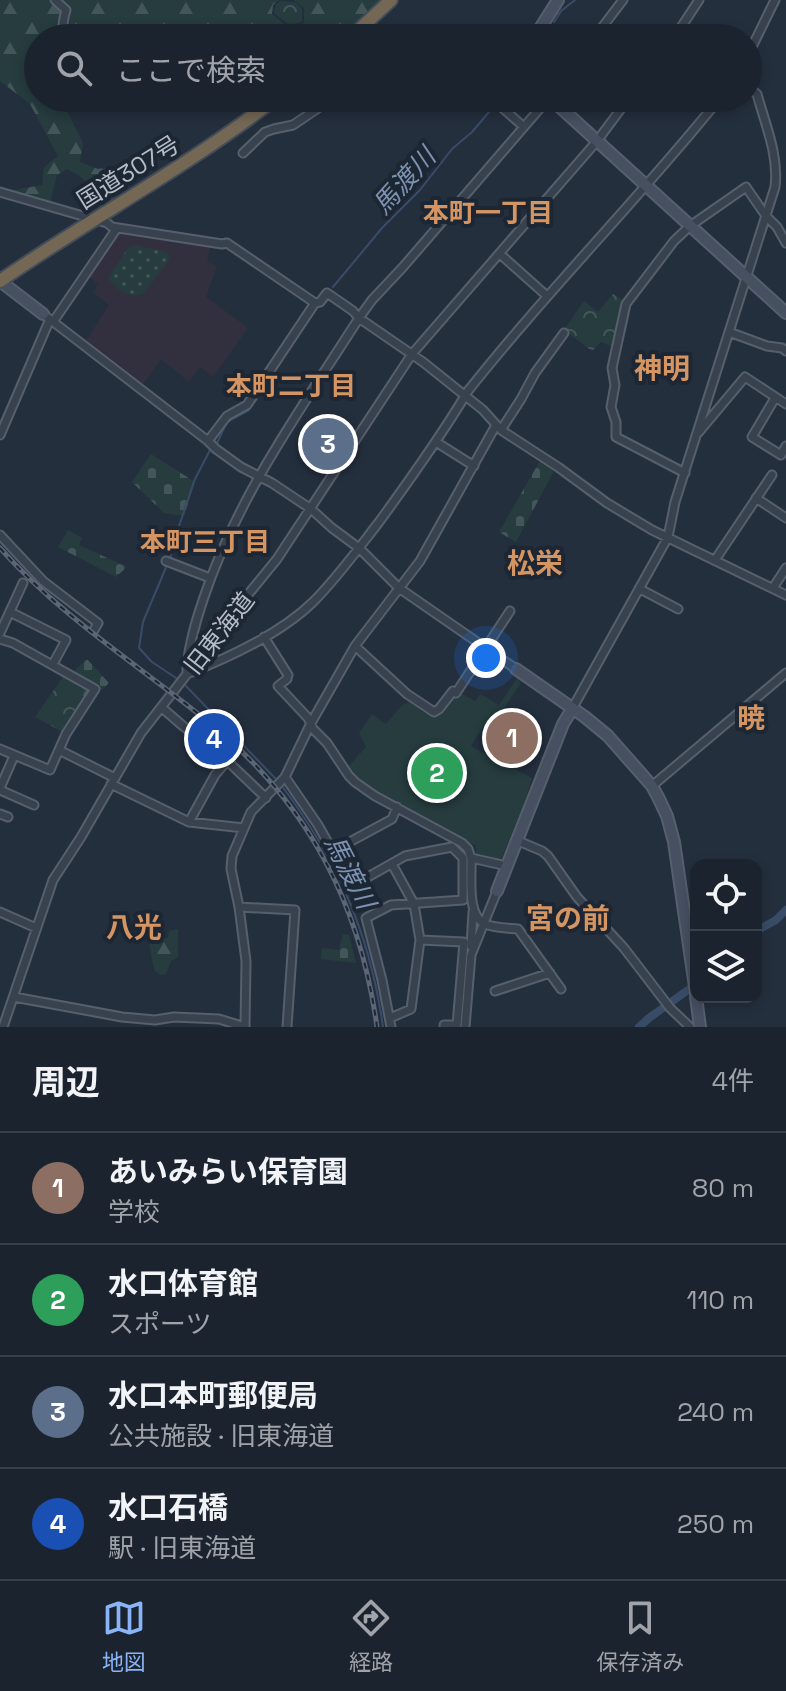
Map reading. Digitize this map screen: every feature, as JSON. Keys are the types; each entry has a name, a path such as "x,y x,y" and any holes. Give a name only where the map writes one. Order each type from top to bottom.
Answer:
{"highway":[{"path":"365,24 391,0"},
{"name":"国道307号","path":"0,281 208,148 257,112"}],"street":[{"path":"55,0 66,10 64,24"},
{"path":"543,24 558,0"},
{"path":"605,24 623,0"},
{"path":"684,24 699,0"},
{"path":"762,26 775,0"},
{"path":"471,955 563,724 668,537 675,502 775,187 776,160 762,111"},
{"path":"243,153 265,132 293,125 312,112"},
{"path":"506,112 524,127"},
{"path":"184,676 189,642 210,578 258,477 372,300 537,112"},
{"path":"565,112 786,313"},
{"name":"旧東海道","path":"3,1023 53,880 141,733 184,676 193,659 277,559 412,354 597,141 619,112"},
{"path":"184,676 264,637 312,603 359,548 436,442 465,396 547,296 708,112"},
{"path":"685,473 616,437 611,404 615,385 612,368 626,304 670,245 690,226 746,187 786,243"},
{"path":"0,192 117,228 227,243 315,303"},
{"path":"0,435 49,318 117,228"},
{"path":"500,254 547,296"},
{"path":"0,281 216,449 311,509 359,548 399,588 608,736 652,786 667,816 674,842 690,954"},
{"path":"208,441 227,416 247,405 315,303 320,302 327,293 483,410 498,428 631,518 786,595"},
{"path":"729,332 786,351"},
{"path":"14,997 122,1017 155,1020 174,1017 198,1023 219,1019 245,1027 246,961 231,869 232,856 251,812 285,777 311,723 355,646 420,561 498,428 564,333"},
{"path":"696,435 745,377 786,404"},
{"path":"775,398 752,437 781,455 786,446"},
{"path":"436,442 474,466"},
{"path":"715,560 772,475"},
{"path":"756,498 786,518"},
{"path":"0,535 43,581 98,623 94,630"},
{"path":"168,561 210,578"},
{"path":"773,588 786,568"},
{"path":"0,749 50,770 66,734 95,689 0,636 23,583"},
{"path":"640,589 678,609"},
{"path":"355,646 398,686 434,712 453,691 456,693 510,611"},
{"path":"10,612 66,640 53,664"},
{"path":"264,637 288,675 278,686 308,718 349,776 375,796 468,849 473,912 465,1027"},
{"path":"652,786 786,673"},
{"path":"161,707 227,761 266,798"},
{"path":"59,750 189,822 244,828"},
{"path":"14,756 0,789 34,805"},
{"path":"189,822 215,775 227,761"},
{"path":"285,777 318,825 352,886 405,856 452,847 463,858 463,900 414,904 391,905 366,918 390,1022 411,1009 420,940 414,904 392,864"},
{"path":"333,851 392,819 397,807"},
{"path":"516,840 548,856 577,897 624,948 667,1005 690,1027"},
{"path":"471,858 507,866"},
{"path":"239,907 295,910 287,1027"},
{"path":"0,912 36,928"},
{"path":"473,912 483,923 518,929 561,989"},
{"path":"420,940 464,942 457,1025 444,1025"},
{"path":"495,991 550,973"},
{"path":"697,1003 700,1027"},
{"path":"121,1027 122,1017"}],"shaded area":[{"path":"119,230 211,245 207,262 217,266 206,297 248,328 213,377 200,367 189,382 161,359 142,386 85,342 109,305 93,293 98,284 89,277"}],"green space":[{"path":"0,0 279,0 273,5 272,14 284,24 24,24 24,99 0,81"},
{"path":"294,0 381,0 357,24 301,24 304,23 304,8"},
{"path":"280,1 295,2 302,8 302,22 288,24 274,13"},
{"path":"34,112 68,112 83,143 80,162 98,169 112,166 121,183 117,198 101,206 90,199 93,189 67,169 57,175 50,202 9,191 42,185 44,167 58,156"},
{"path":"136,245 166,252 170,259 143,294 133,295 119,290 108,278 128,248"},
{"path":"613,294 624,301 615,348 601,342 592,351 564,330 584,301 598,312"},
{"path":"151,454 195,482 184,516 164,513 132,482"},
{"path":"541,459 554,467 554,471 516,542 499,532"},
{"path":"68,530 82,538 79,545 127,567 116,577 58,547"},
{"path":"87,659 109,683 102,690 72,673"},
{"path":"65,674 90,688 91,692 63,732 35,717"},
{"path":"517,678 521,683 490,729 484,726 471,746 532,778 500,862 476,856 476,846 371,791 347,768 366,747 359,733 372,714 386,724 403,704 411,703 426,714 438,714 451,696 456,697 459,692 475,701 480,694 499,705"},
{"path":"163,921 162,939 168,938 169,931 178,929 178,957 171,961 166,974 161,975 155,971 150,936 156,924"},
{"path":"343,934 349,935 356,963 321,959 322,948 339,950"}],"waterway":[{"name":"馬渡川","path":"554,22 561,11 575,0"},
{"name":"馬渡川","path":"333,287 382,228 420,190 452,149 489,112"},
{"name":"馬渡川","path":"217,443 227,422 249,410"},
{"name":"馬渡川","path":"178,529 195,479 210,450"},
{"name":"馬渡川","path":"177,535 143,622 139,648 152,662 179,680"},
{"name":"馬渡川","path":"184,684 277,780"},
{"name":"馬渡川","path":"282,786 320,842 349,900 370,961 383,1027"},
{"path":"762,928 786,910"},
{"path":"639,1027 688,990"}],"railway":[{"path":"0,548 75,619 211,724 245,755 302,822 343,898 358,939 377,1027"}],"place":[{"name":"水口本町郵便局","path":"328,444"},
{"name":"あいみらい保育園","path":"512,738"},
{"name":"水口石橋","path":"214,739"},
{"name":"水口体育館","path":"437,773"}],"district":[{"name":"本町一丁目","path":"488,213"},
{"name":"神明","path":"662,368"},
{"name":"本町二丁目","path":"291,386"},
{"name":"本町三丁目","path":"205,542"},
{"name":"松栄","path":"535,563"},
{"name":"暁","path":"751,718"},
{"name":"宮の前","path":"568,918"},
{"name":"八光","path":"134,927"}]}
